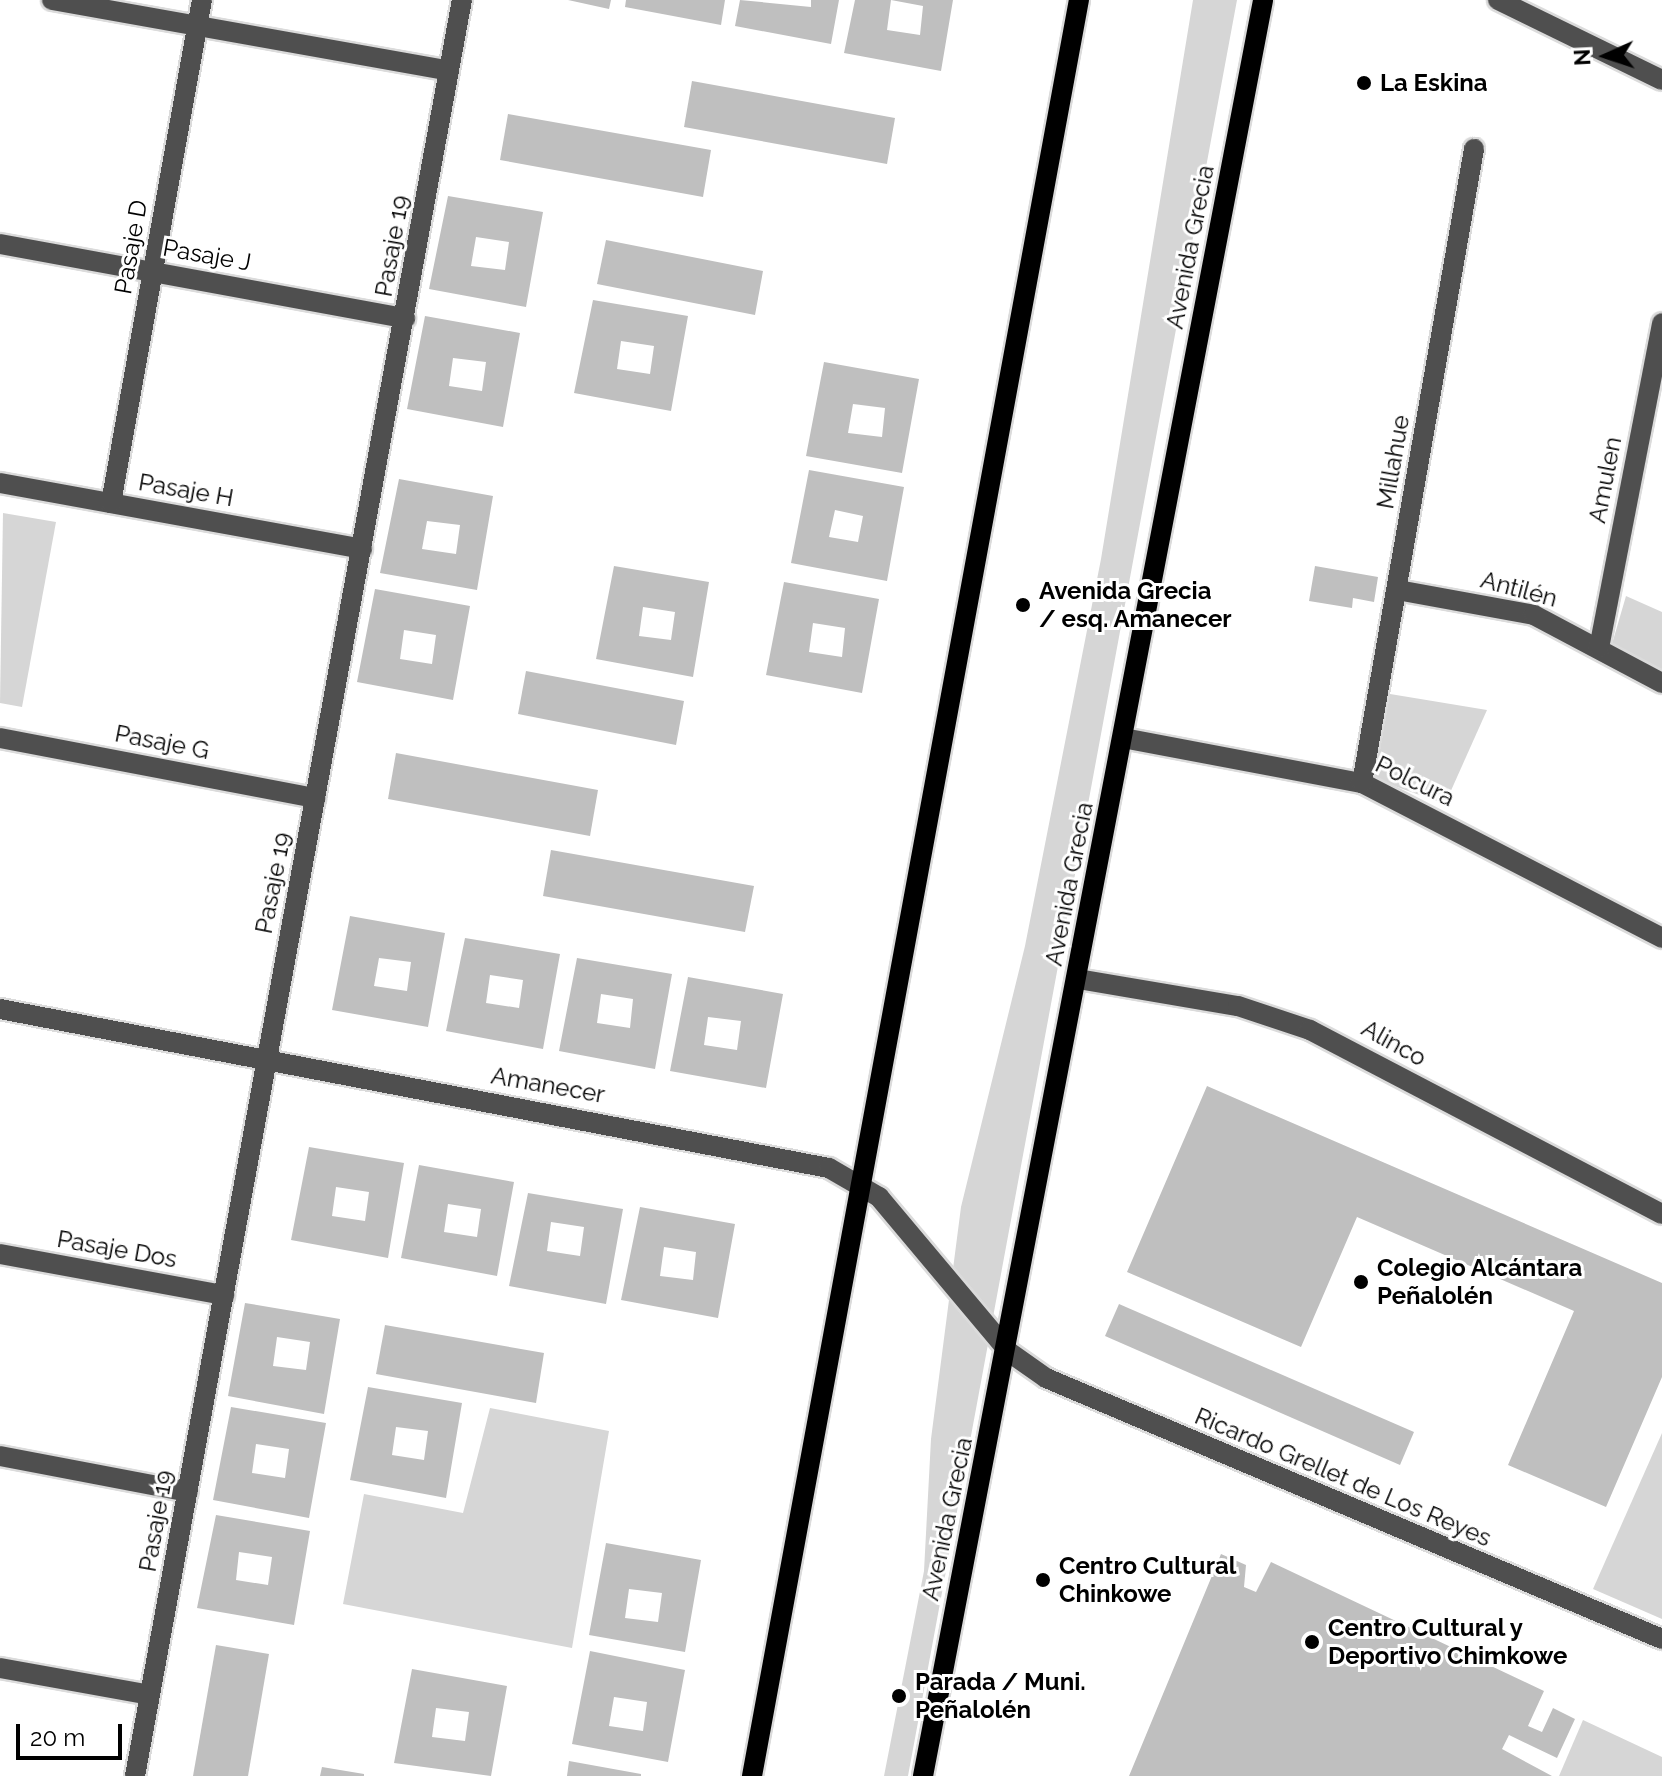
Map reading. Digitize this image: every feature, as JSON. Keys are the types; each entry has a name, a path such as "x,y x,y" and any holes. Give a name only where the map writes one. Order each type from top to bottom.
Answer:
{"main road":[{"path":"752,1776 1079,0"},
{"name":"Avenida Grecia","path":"923,1776 1009,1352 1263,0"}],"street":[{"path":"52,0 449,71"},
{"name":"Pasaje D","path":"111,503 202,0"},
{"name":"Pasaje 19","path":"135,1776 462,0"},
{"path":"1498,0 1662,80"},
{"name":"Millahue","path":"1362,783 1474,149"},
{"name":"Pasaje J","path":"0,244 405,318"},
{"name":"Amulen","path":"1599,648 1662,323"},
{"name":"Pasaje H","path":"0,483 362,549"},
{"name":"Antilén","path":"1397,590 1526,612 1662,683"},
{"name":"Pasaje G","path":"0,738 315,798"},
{"name":"Polcura","path":"1123,738 1362,783 1662,938"},
{"name":"Alinco","path":"1078,979 1238,1006 1310,1030 1662,1214"},
{"name":"Amanecer","path":"0,1009 758,1150 859,1183 926,1246 1009,1352"},
{"name":"Pasaje Dos","path":"0,1254 224,1295"},
{"name":"Ricardo Grellet de Los Reyes","path":"1009,1352 1102,1405 1662,1639"},
{"path":"0,1456 188,1492"},
{"path":"0,1668 150,1695"}],"shaded area":[{"path":"1193,0 1237,0 908,1776 884,1776 924,1571 931,1439 961,1207 1025,946 1101,559"},
{"path":"3,513 56,522 22,707 0,703"},
{"path":"1626,596 1662,612 1662,671 1612,644"},
{"path":"1384,693 1487,710 1445,804 1369,777"},
{"path":"490,1408 609,1431 572,1648 343,1604 364,1494 463,1513"},
{"path":"1662,1433 1662,1619 1593,1589"},
{"path":"1583,1720 1662,1757 1662,1776 1559,1776"}],"building":[{"path":"568,0 611,0 609,9"},
{"path":"626,0 725,0 721,25 625,7"},
{"path":"740,0 811,7 811,0 839,0 831,44 735,26"},
{"path":"855,0 891,0 953,0 941,71 844,53","holes":["891,0 923,6 920,35 887,30"]},
{"path":"692,81 895,118 887,164 684,127"},
{"path":"508,114 711,150 703,197 500,160"},
{"path":"448,196 543,212 526,307 429,289","holes":["476,237 509,242 505,270 471,266"]},
{"path":"606,240 763,271 755,315 597,284"},
{"path":"593,300 688,316 671,411 574,393","holes":["621,341 654,346 650,374 617,369"]},
{"path":"425,316 520,333 503,427 407,409","holes":["453,358 486,362 482,391 449,386"]},
{"path":"824,362 919,379 902,473 806,456","holes":["853,404 885,408 882,437 848,433"]},
{"path":"809,470 904,487 887,581 791,563","holes":["835,510 863,516 858,542 829,537"]},
{"path":"399,479 493,496 477,590 380,573","holes":["427,521 460,525 456,554 422,549"]},
{"path":"614,566 709,582 693,677 596,659","holes":["643,607 675,612 671,640 639,636"]},
{"path":"1315,566 1378,577 1374,602 1353,598 1352,608 1309,601"},
{"path":"784,582 879,599 862,693 766,675","holes":["813,623 845,628 842,657 809,652"]},
{"path":"375,589 470,606 453,700 357,682","holes":["404,630 436,635 432,664 400,659"]},
{"path":"526,671 684,701 676,745 518,714"},
{"path":"396,753 598,790 590,836 388,799"},
{"path":"551,850 754,886 745,932 543,896"},
{"path":"350,916 445,933 428,1027 332,1010","holes":["379,958 411,962 407,991 374,986"]},
{"path":"465,938 560,954 543,1049 446,1031","holes":["490,975 523,980 519,1008 486,1003"]},
{"path":"577,958 672,974 655,1069 559,1051","holes":["601,994 633,999 630,1028 597,1023"]},
{"path":"688,977 783,994 766,1088 670,1071","holes":["708,1017 741,1021 737,1050 704,1045"]},
{"path":"1207,1086 1662,1283 1662,1377 1606,1507 1508,1465 1574,1311 1357,1217 1301,1347 1127,1272"},
{"path":"309,1147 404,1163 388,1258 291,1240","holes":["336,1187 369,1192 365,1221 332,1216"]},
{"path":"419,1165 514,1182 497,1276 401,1258","holes":["448,1204 481,1209 477,1237 444,1232"]},
{"path":"528,1193 623,1209 606,1304 509,1286","holes":["551,1222 584,1227 580,1256 547,1251"]},
{"path":"640,1207 735,1224 718,1318 621,1300","holes":["664,1247 696,1252 693,1280 660,1276"]},
{"path":"245,1303 340,1319 324,1414 228,1396","holes":["277,1337 310,1342 306,1370 273,1366"]},
{"path":"1119,1304 1414,1432 1400,1465 1105,1336"},
{"path":"385,1325 544,1353 536,1403 376,1374"},
{"path":"368,1387 462,1403 446,1498 350,1480","holes":["396,1427 428,1431 424,1460 392,1455"]},
{"path":"231,1407 326,1423 309,1518 213,1500","holes":["256,1444 289,1449 285,1478 252,1473"]},
{"path":"216,1515 310,1531 294,1625 197,1608","holes":["239,1552 272,1557 268,1585 236,1580"]},
{"path":"606,1543 701,1560 685,1652 589,1635","holes":["629,1589 662,1593 658,1622 625,1618"]},
{"name":"Centro Cultural y Deportivo Chimkowe","path":"1221,1554 1246,1565 1244,1587 1256,1592 1271,1562 1544,1691 1528,1726 1542,1732 1553,1708 1575,1719 1557,1758 1509,1735 1502,1749 1552,1776 1129,1776"},
{"path":"216,1645 269,1654 248,1776 193,1776"},
{"path":"590,1651 685,1670 668,1762 572,1744","holes":["614,1697 647,1702 643,1731 609,1726"]},
{"path":"412,1669 507,1686 491,1776 394,1763","holes":["436,1708 469,1712 465,1741 432,1737"]},
{"path":"569,1761 641,1774 641,1776 567,1776"},
{"path":"322,1767 364,1774 364,1776 320,1776"}],"place":[{"name":"La Eskina","path":"1364,83"},
{"name":"Avenida Grecia / esq. Amanecer","path":"1023,605"},
{"name":"Colegio Alcántara Peñalolén","path":"1361,1282"},
{"name":"Centro Cultural Chinkowe","path":"1043,1580"},
{"name":"Centro Cultural y Deportivo Chimkowe","path":"1312,1642"},
{"name":"Parada / Muni. Peñalolén","path":"899,1696"}]}
